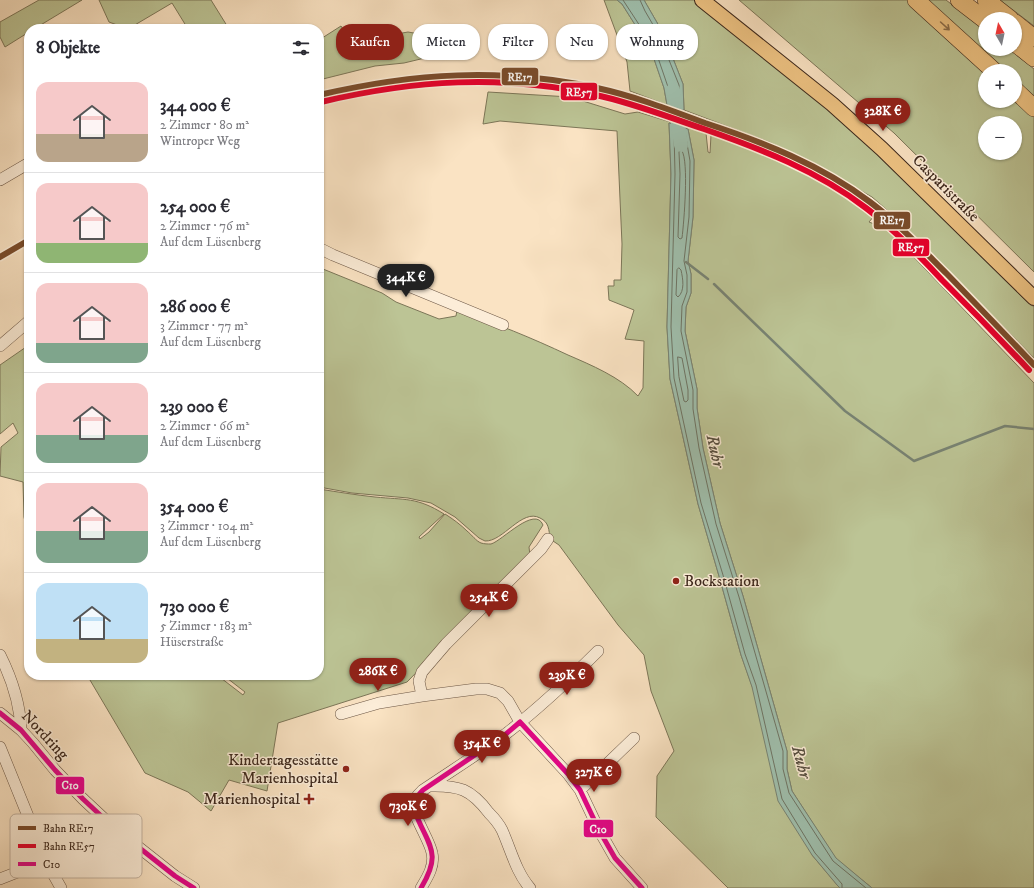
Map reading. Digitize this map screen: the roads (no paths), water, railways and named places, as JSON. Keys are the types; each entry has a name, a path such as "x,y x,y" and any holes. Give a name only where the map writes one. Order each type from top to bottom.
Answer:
{"highway":[{"path":"916,0 986,64"},
{"path":"959,0 978,15"},
{"path":"986,0 1001,12"},
{"path":"1022,29 1034,38"},
{"path":"1022,49 1034,58"},
{"path":"1022,97 1034,108"}],"main road":[{"name":"Casparistraße","path":"702,0 832,104 882,149 1034,298"}],"street":[{"path":"0,180 24,166"},
{"path":"324,250 503,324"},
{"path":"0,346 24,325"},
{"path":"422,696 419,681 422,672 446,644 474,618 541,549 548,539"},
{"path":"421,888 430,871 433,854 426,836 413,812 413,803 418,795 506,734 598,651"},
{"path":"0,655 10,674 17,697 21,730"},
{"path":"342,714 379,703 476,689 493,690 505,696 520,722 568,774 580,790 599,830 615,858 642,888"},
{"name":"Nordring","path":"0,713 21,730 55,770 99,814"},
{"path":"580,790 634,738"},
{"path":"0,747 27,814"},
{"path":"429,786 445,785 458,787 479,799 501,829 521,875 530,888"},
{"name":"Nordring","path":"142,850 175,876 194,888"},
{"path":"0,879 10,875"},
{"path":"55,878 61,888"}],"water":[{"path":"617,0 644,0 658,24 635,24 622,4"},
{"path":"654,60 674,60 683,84 684,110 667,105 664,88"},
{"path":"669,123 688,129 694,160 693,217 688,261 691,274 691,293 686,307 685,331 697,389 697,408 703,448 720,523 743,596 787,751 787,769 792,791 836,858 872,888 840,888 812,855 778,801 752,687 741,655 698,504 670,379 667,327 671,174"}],"waterway":[{"name":"Ruhr","path":"673,90 681,145"},
{"path":"686,262 708,279"},
{"path":"714,284 845,411 914,461 1005,426 1034,429"}],"rail line":[{"name":"RE17","path":"324,94 389,82 458,75 527,77 562,81 625,95 748,138 812,166 832,177 870,202 900,227 1034,365"},
{"name":"RE57","path":"324,101 390,89 458,82 492,82 561,88 623,102 704,129 768,153 809,172 828,183 848,195 876,216 915,251 1029,370"},
{"name":"RE17","path":"0,257 24,243"}],"place":[{"name":"Bockstation","path":"676,581"},
{"name":"Kindertagesstätte Marienhospital","path":"346,769"},
{"name":"Marienhospital","path":"309,799"}]}
